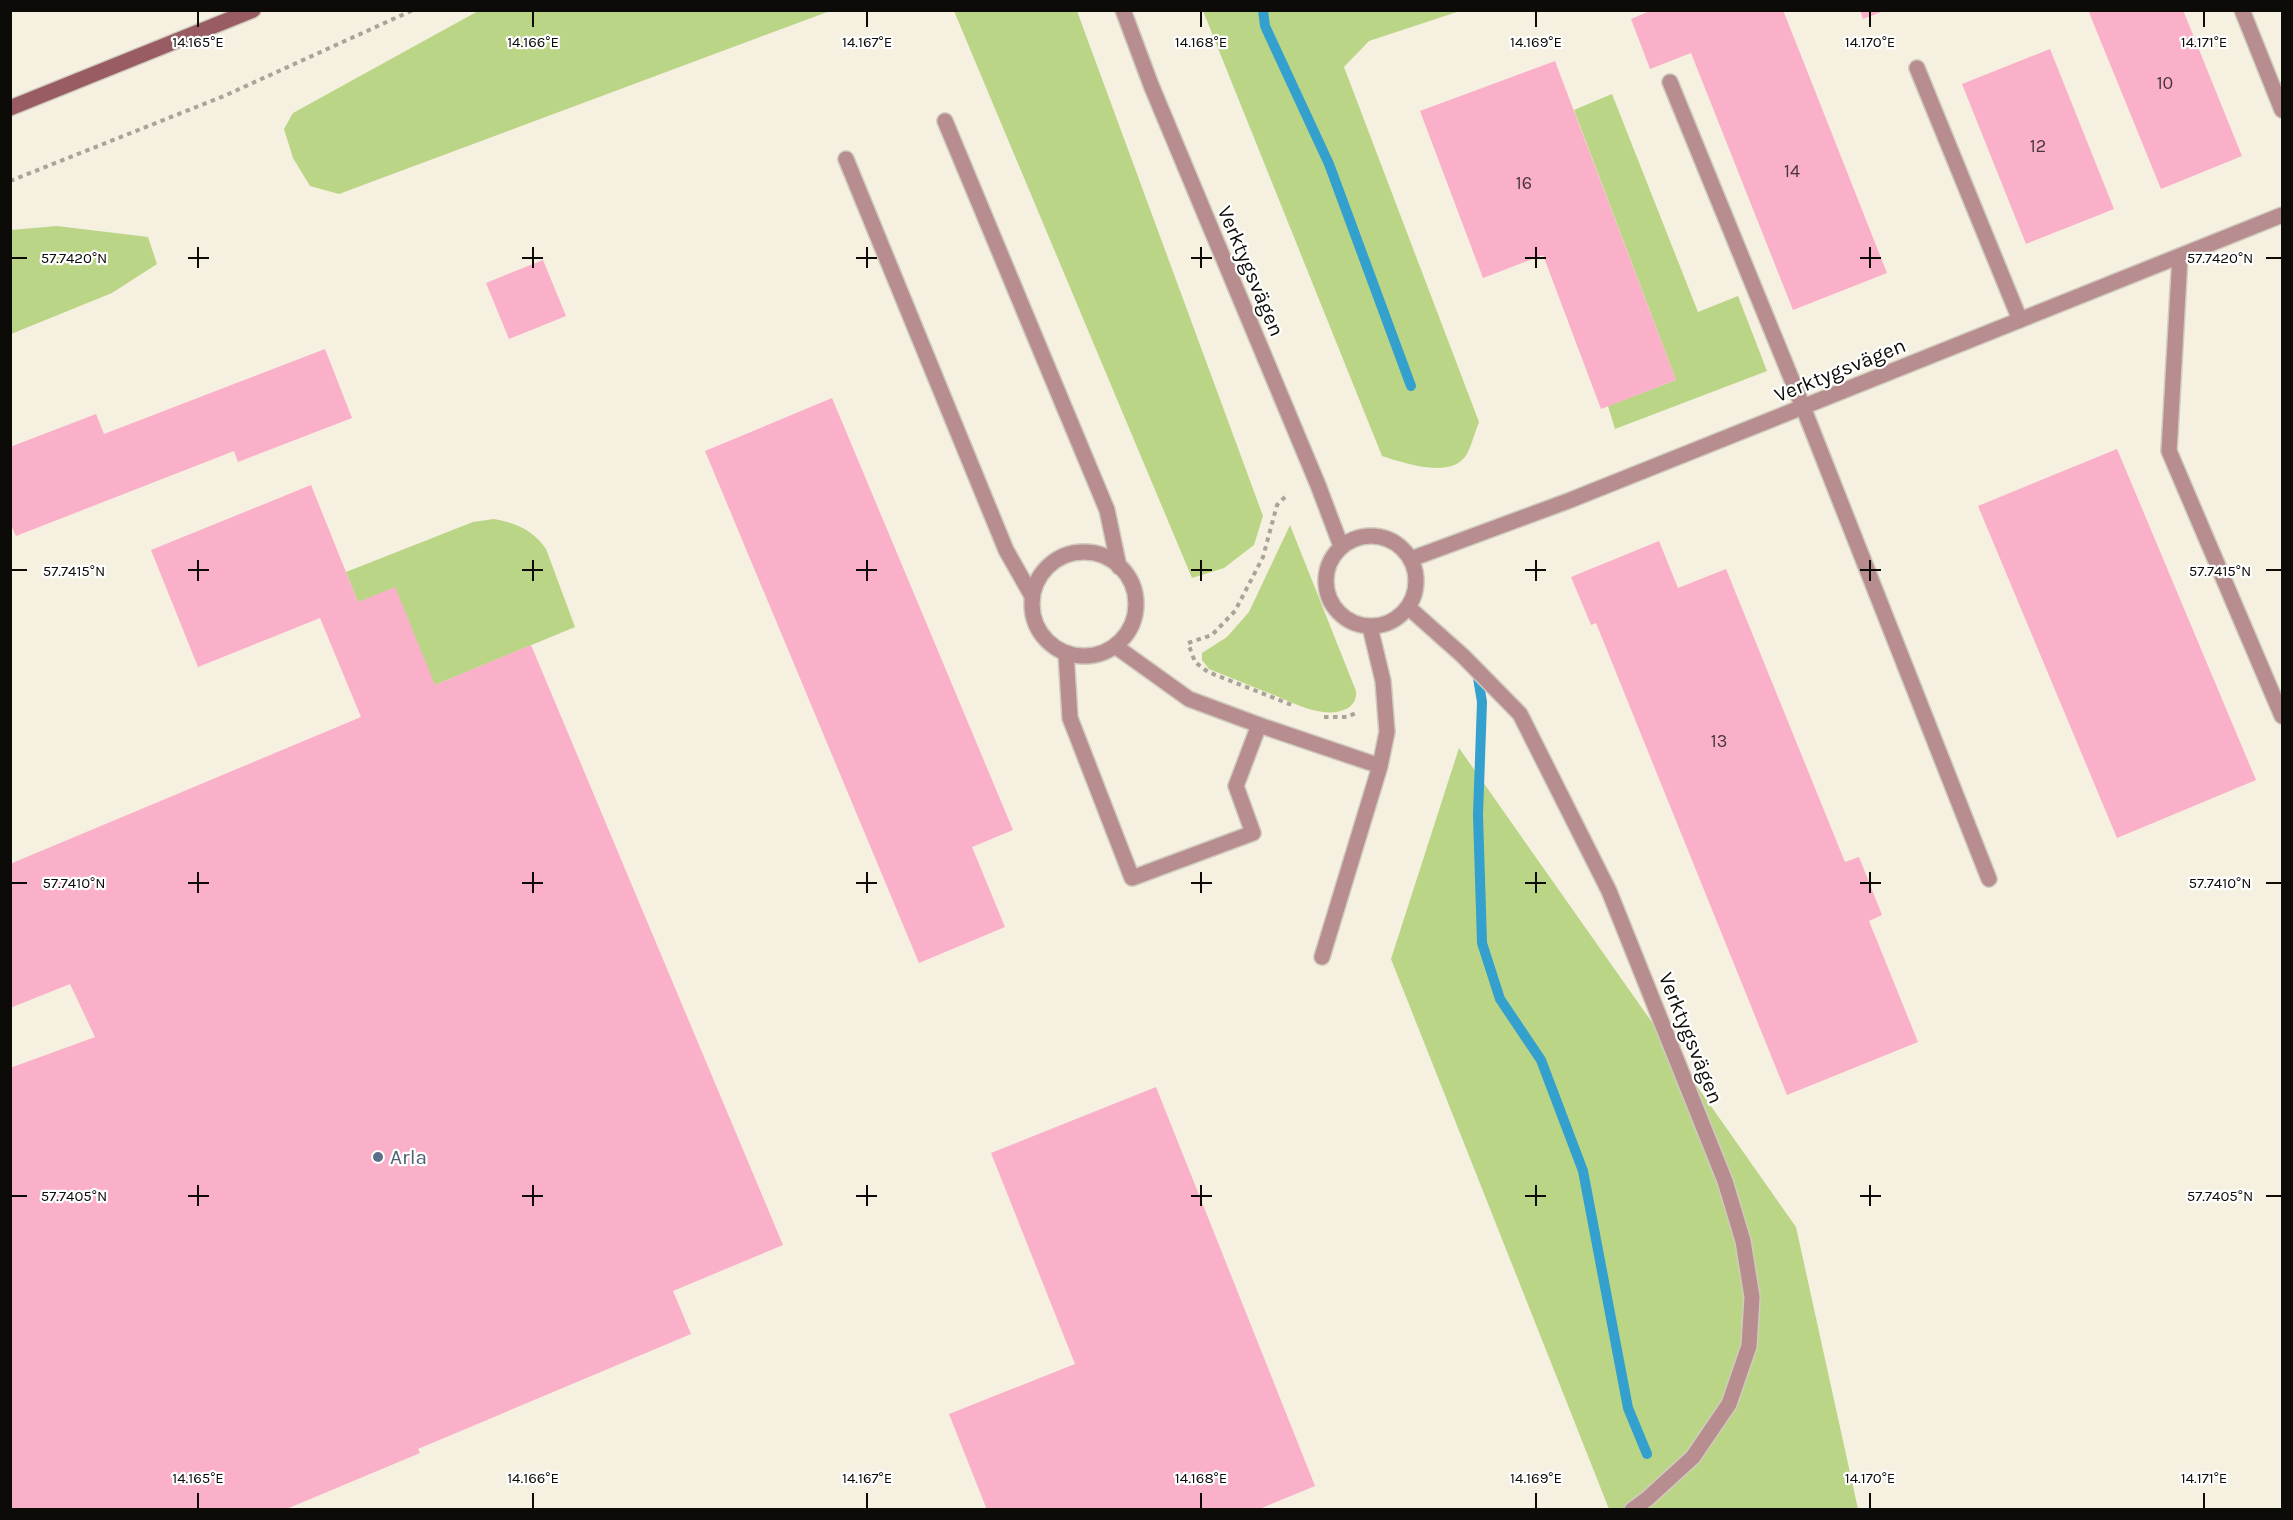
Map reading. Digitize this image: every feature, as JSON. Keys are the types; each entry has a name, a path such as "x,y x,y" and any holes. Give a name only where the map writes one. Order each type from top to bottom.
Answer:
{"street":[{"path":"10,108 235,14 253,10"},
{"name":"Verktygsvägen","path":"1123,10 1341,546"},
{"path":"2242,10 2283,110"},
{"path":"1917,68 2020,320"},
{"path":"1670,82 1803,407 1989,879"},
{"path":"945,121 1107,510 1119,567"},
{"path":"846,159 1006,550 1032,596"},
{"name":"Verktygsvägen","path":"1411,559 1568,501 2283,215"},
{"path":"2180,256 2169,452 2283,716"},
{"path":"1366,536 1392,541 1403,548 1411,559 1417,583 1414,596 1398,618 1384,625 1370,627 1354,624 1341,616 1331,603 1326,589 1326,573 1331,558 1341,546 1353,539 1366,536"},
{"path":"1092,553 1107,558 1119,567 1129,578 1136,606 1127,633 1115,646 1100,654 1083,657 1066,653 1050,645 1038,631 1032,614 1032,596 1038,579 1049,565 1062,556 1092,553"},
{"name":"Verktygsvägen","path":"1408,607 1463,656 1520,714 1609,891 1725,1180 1743,1240 1752,1297 1749,1346 1729,1404 1693,1457 1647,1499 1632,1509"},
{"path":"1322,957 1380,766 1387,732 1384,687 1370,627"},
{"path":"1115,646 1189,699 1380,766"},
{"path":"1066,653 1070,718 1132,878 1253,833 1236,786 1258,725"}],"path":[{"path":"10,181 224,96 413,10"},
{"path":"1285,497 1277,505 1263,557 1235,611 1212,635 1188,643 1195,662 1208,672 1302,708"},
{"path":"1323,717 1347,717 1360,711 1384,687"}],"green space":[{"path":"480,10 830,11 339,194 310,186 293,158 284,129 293,113"},
{"path":"954,11 1077,11 1263,516 1254,545 1224,568 1192,578"},
{"path":"1203,11 1460,11 1369,41 1344,67 1479,422 1467,454 1460,462 1439,468 1415,465 1382,456"},
{"path":"1612,94 1698,312 1738,296 1767,371 1615,429 1608,406 1676,380 1574,110"},
{"path":"57,226 148,237 157,264 112,293 11,334 11,230"},
{"path":"494,519 523,528 541,542 546,549 575,627 435,685 358,602 346,572 473,522"},
{"path":"1290,525 1356,691 1354,702 1341,711 1323,712 1300,706 1209,669 1202,660 1202,653 1227,637 1249,612"},
{"path":"1459,748 1796,1227 1858,1509 1609,1509 1391,959"}],"building":[{"path":"1652,10 1783,10 1887,273 1793,310 1691,53 1650,69 1631,19"},
{"path":"1860,10 1884,10 1884,11 1863,19"},
{"path":"2088,10 2183,10 2242,156 2161,189"},
{"path":"2050,49 2114,209 2026,244 1962,84"},
{"path":"1555,61 1676,380 1601,409 1543,255 1483,278 1420,111"},
{"path":"543,260 566,316 509,339 486,283"},
{"path":"325,349 352,418 238,462 234,451 16,536 10,523 10,447 96,414 104,434"},
{"path":"832,398 1013,830 972,847 1005,927 919,963 705,451"},
{"path":"2117,449 2256,780 2117,838 1978,506"},
{"name":"Arla","path":"311,485 358,602 395,587 435,685 531,645 783,1245 673,1291 691,1334 418,1449 420,1453 284,1510 10,1510 10,1068 95,1037 70,984 10,1008 10,864 361,717 320,618 198,667 151,550"},
{"path":"1659,541 1678,588 1726,569 1845,862 1859,857 1882,915 1869,921 1918,1042 1787,1095 1596,623 1591,625 1571,577"},
{"path":"1156,1087 1315,1486 1257,1510 987,1510 949,1414 1075,1364 991,1153"}],"waterway":[{"path":"1263,10 1265,26 1329,164 1411,386"},
{"path":"1478,678 1482,702 1478,815 1482,943 1500,999 1541,1060 1583,1171 1628,1408 1647,1454"}],"place":[{"name":"Arla","path":"378,1157"}]}
